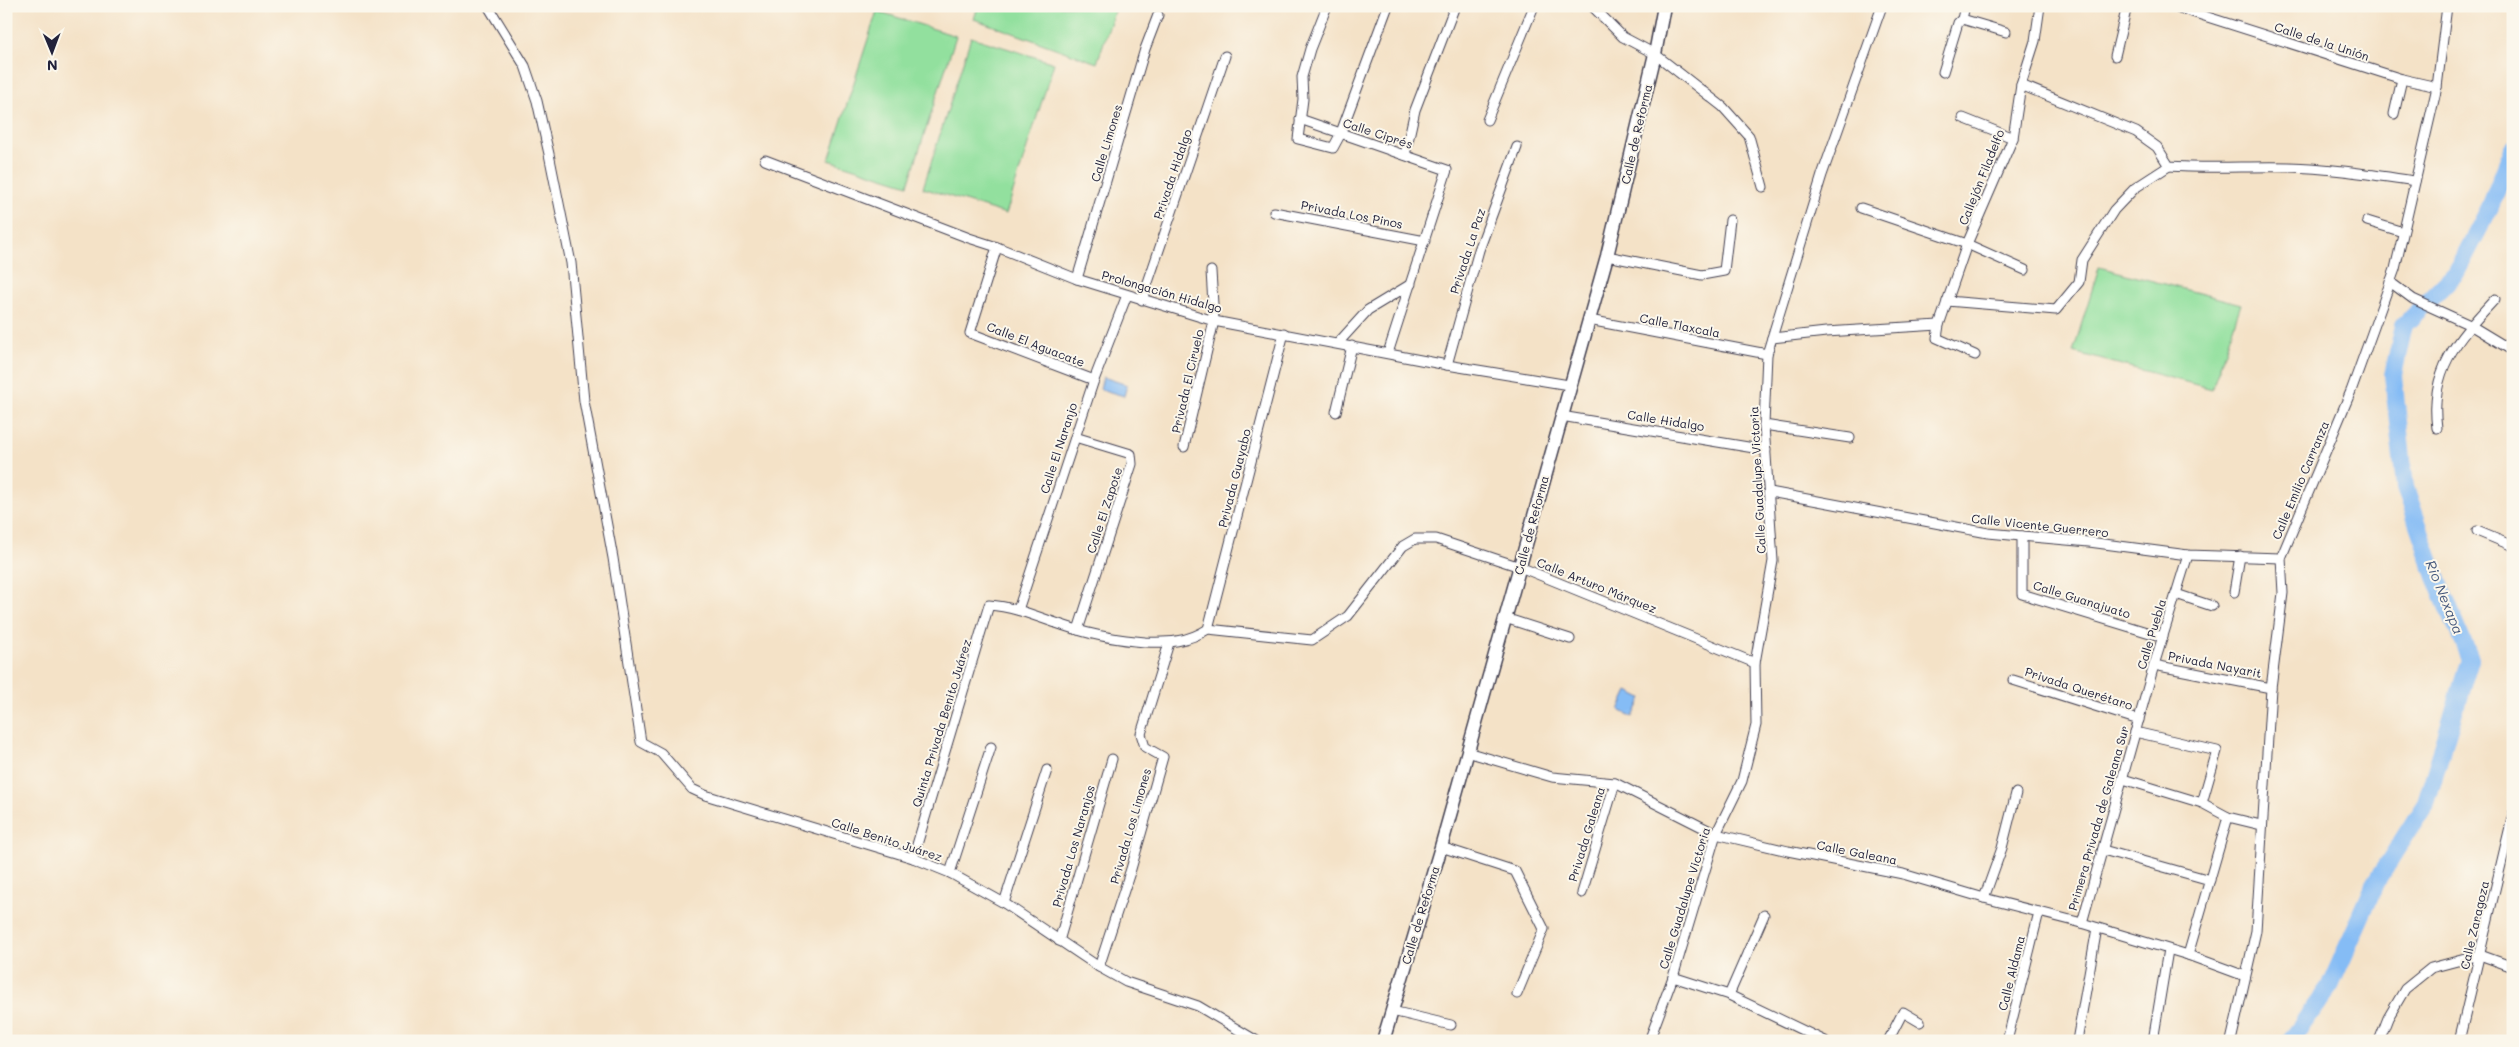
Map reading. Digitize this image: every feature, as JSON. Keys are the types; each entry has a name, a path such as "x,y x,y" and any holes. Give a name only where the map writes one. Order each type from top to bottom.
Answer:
{"main road":[{"name":"Calle de Reforma","path":"1383,1041 1441,846 1569,385 1607,256 1655,54 1664,6"}],"street":[{"name":"Calle Benito Juárez","path":"488,6 525,66 537,101 549,154 571,263 584,401 613,558 641,742 661,753 692,789 705,795 913,858 950,873 1004,903 1099,967 1126,982 1198,1006 1257,1041"},
{"path":"1327,6 1310,49 1302,78 1298,139 1334,148 1388,6"},
{"path":"1405,155 1415,110 1455,6"},
{"path":"1487,120 1534,6"},
{"path":"1592,6 1623,37 1655,54 1723,107 1748,136 1763,187"},
{"name":"Calle Guadalupe Victoria","path":"1650,1041 1673,977 1716,834 1742,781 1756,725 1755,663 1773,561 1770,492 1764,425 1767,354 1822,174 1882,6"},
{"path":"1942,72 1958,23 1962,19 1966,6"},
{"name":"Callejón Filadelfo","path":"1975,355 1937,338 1939,325 1966,244 2013,138 2021,85 2035,41 2040,6"},
{"path":"2115,56 2127,6"},
{"name":"Calle de la Unión","path":"2172,6 2402,79 2437,87"},
{"name":"Calle Emilio Carranza","path":"2231,1041 2256,931 2271,688 2283,593 2281,558 2351,391 2390,282 2437,87 2447,6"},
{"name":"Calle Limones","path":"1077,279 1135,91 1145,49 1158,15"},
{"path":"1962,19 2006,32"},
{"name":"Privada Hidalgo","path":"1142,300 1224,56"},
{"path":"2394,114 2402,79"},
{"path":"2021,85 2136,132 2157,147 2169,166"},
{"path":"1963,118 2013,138"},
{"name":"Calle Ciprés","path":"1300,119 1447,170 1425,241"},
{"name":"Privada La Paz","path":"1447,365 1478,250 1517,147"},
{"name":"Prolongación Hidalgo","path":"765,160 1077,279 1214,321 1447,365 1569,385"},
{"path":"1947,301 2056,310 2079,282 2082,260 2114,210 2135,188 2169,166 2206,169 2289,167 2358,173 2415,182"},
{"path":"1861,208 1966,244 2025,270"},
{"name":"Privada Los Pinos","path":"1274,212 1425,241"},
{"path":"1607,256 1702,275 1714,274 1724,271 1730,220"},
{"path":"2367,221 2403,232"},
{"path":"1388,353 1425,241"},
{"name":"Calle El Aguacate","path":"997,247 970,333 1094,380"},
{"name":"Privada El Ciruelo","path":"1184,447 1214,321 1211,271"},
{"path":"2390,282 2413,299 2470,325 2513,351"},
{"path":"1338,343 1368,310 1411,284"},
{"name":"Calle El Naranjo","path":"1018,610 1094,380 1128,295"},
{"path":"2437,428 2434,405 2440,377 2452,348 2470,325 2496,299"},
{"name":"Calle Tlaxcala","path":"1589,320 1767,354"},
{"path":"1772,338 1826,332 1939,325"},
{"name":"Privada Guayabo","path":"1208,629 1284,333"},
{"path":"1336,412 1352,346"},
{"name":"Calle Hidalgo","path":"1561,416 1766,450"},
{"path":"1764,425 1850,438"},
{"name":"Calle El Zapote","path":"1075,437 1132,454 1132,464 1078,630"},
{"name":"Calle Vicente Guerrero","path":"1770,492 1988,533 2088,542 2188,555 2281,558"},
{"path":"2477,531 2513,546"},
{"name":"Calle Guanajuato","path":"2022,536 2022,594 2163,637"},
{"name":"Calle Arturo Márquez","path":"1000,605 1078,630 1120,641 1169,643 1197,636 1208,629 1312,640 1348,616 1403,546 1415,539 1436,540 1520,567 1755,663"},
{"name":"Calle Puebla","path":"2138,720 2188,555"},
{"path":"2234,592 2240,556"},
{"path":"2176,594 2212,606"},
{"name":"Quinta Privada Benito Juárez","path":"913,858 989,605 1000,605"},
{"path":"1505,618 1570,639"},
{"name":"Privada Los Limones","path":"1099,967 1131,869 1162,757 1145,747 1141,734 1169,643"},
{"name":"Privada Nayarit","path":"2154,665 2271,688"},
{"name":"Privada Querétaro","path":"2013,680 2138,720"},
{"name":"Primera Privada de Galeana Sur","path":"2082,923 2138,720"},
{"path":"2135,732 2217,751 2202,803"},
{"path":"950,873 991,747"},
{"name":"Calle Galeana","path":"1467,752 1552,777 1615,783 1716,834 1788,851 1903,874 1984,898 2082,923 2188,955 2245,976"},
{"name":"Privada Los Naranjos","path":"1059,941 1112,759"},
{"path":"1004,903 1047,770"},
{"path":"2123,779 2202,803 2228,818 2261,826"},
{"name":"Privada Galeana","path":"1582,893 1615,783"},
{"path":"1984,898 2002,848 2016,793"},
{"name":"Calle Zaragoza","path":"2459,1041 2513,814"},
{"path":"2188,955 2228,818"},
{"path":"1441,846 1515,871 1544,929 1517,994"},
{"path":"2103,850 2210,880"},
{"name":"Calle Aldama","path":"2007,1041 2039,912"},
{"path":"1730,995 1764,915"},
{"path":"2077,1041 2096,928"},
{"path":"2153,1041 2168,950"},
{"path":"2379,1041 2388,1018 2405,989 2431,968 2480,955 2513,967"},
{"path":"1673,977 1730,995 1815,1038 1825,1041"},
{"path":"1392,1012 1451,1025"},
{"path":"1888,1041 1903,1012 1920,1022"}],"green space":[{"path":"978,6 1116,6 1097,63 974,19"},
{"path":"877,11 956,36 908,185 829,160"},
{"path":"971,37 1054,63 1006,214 923,188"},
{"path":"2099,267 2241,304 2212,389 2073,352"}],"water":[{"path":"1103,377 1127,385 1124,396 1100,389"},
{"path":"1628,691 1642,698 1633,717 1619,710"}],"waterway":[{"name":"Rio Nexapa","path":"2290,1041 2330,986 2375,884 2426,803 2470,659 2436,577 2405,487 2393,375 2404,325 2456,273 2490,207 2513,149"}]}
